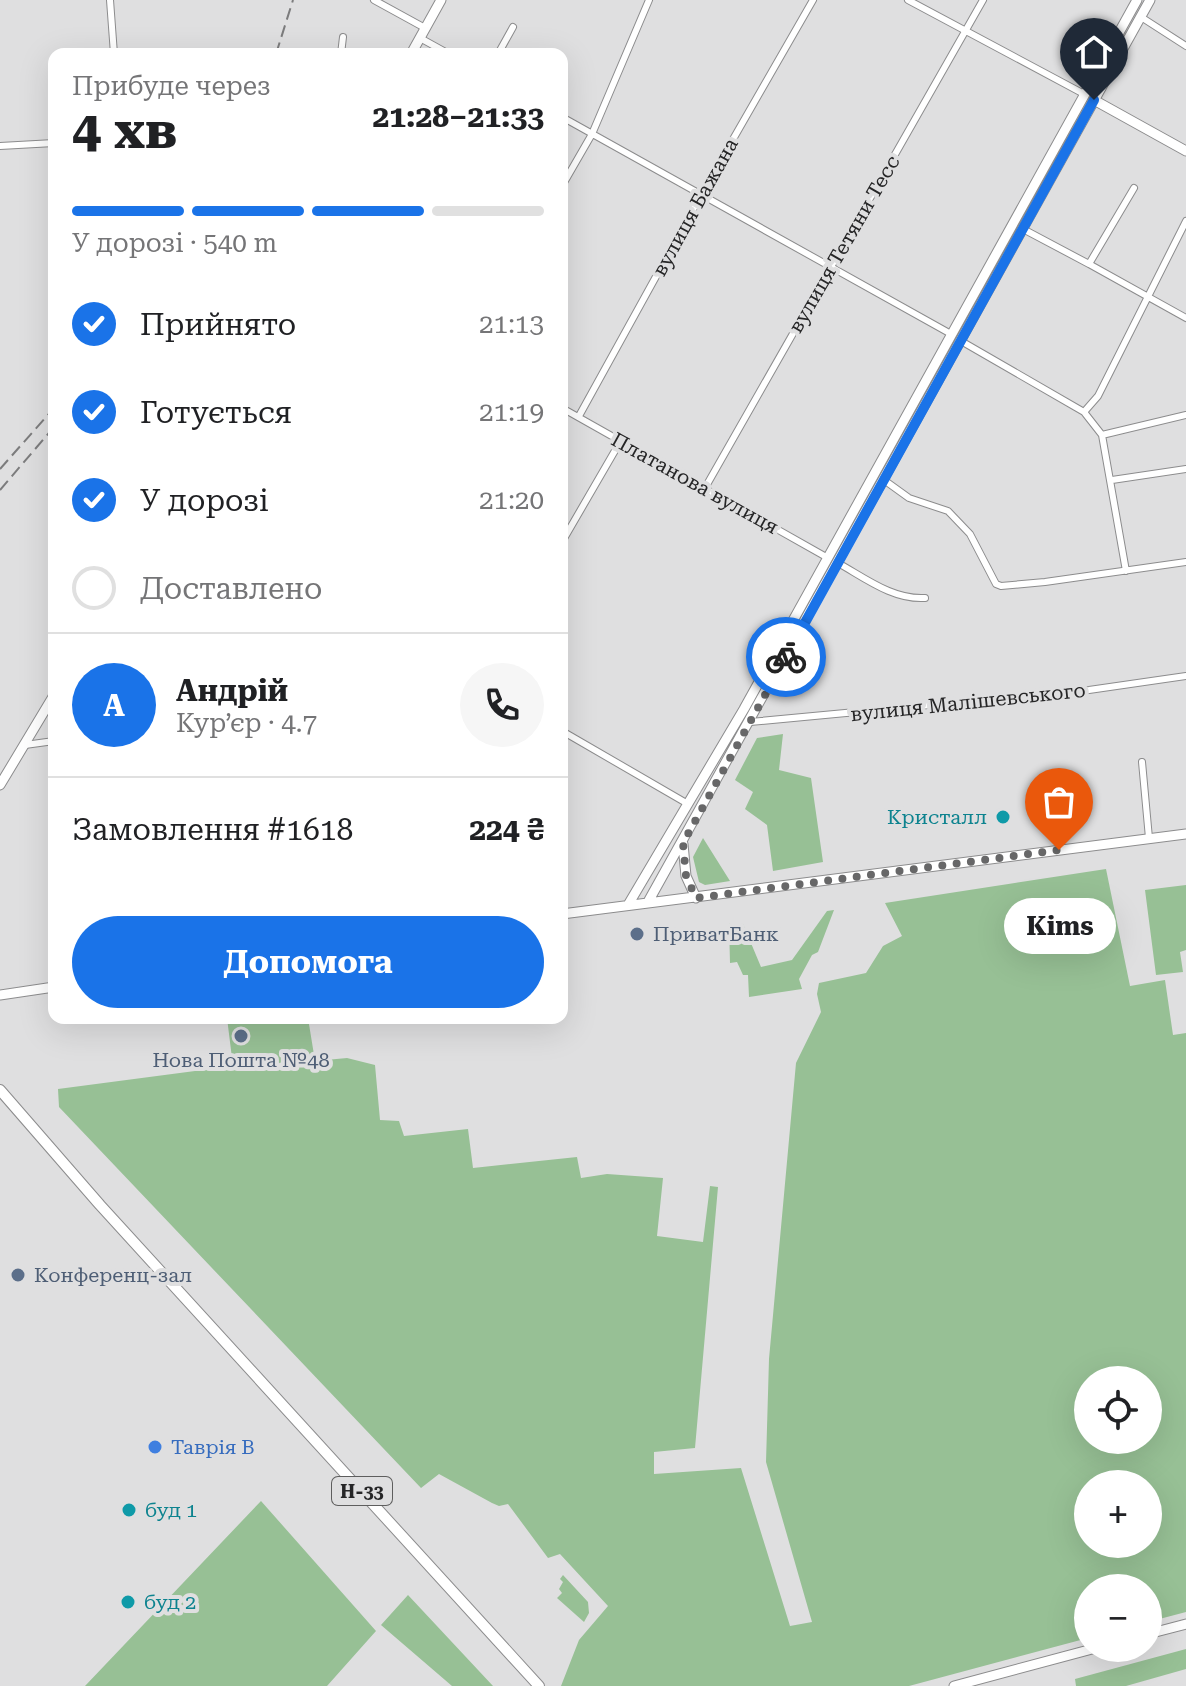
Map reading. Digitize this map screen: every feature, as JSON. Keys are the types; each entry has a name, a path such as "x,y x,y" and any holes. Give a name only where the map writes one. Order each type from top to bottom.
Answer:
{"main road":[{"path":"414,48 441,0"},
{"path":"628,905 828,558 1137,0"},
{"path":"648,902 1150,0"},
{"path":"1094,100 1186,151"},
{"path":"0,785 48,705"},
{"path":"568,913 1186,834"},
{"path":"683,843 686,876 696,898"},
{"path":"0,995 48,988"},
{"name":"Н-33","path":"0,1090 100,1205 539,1686"},
{"path":"1162,1630 1186,1624"},
{"path":"954,1686 1074,1654"}],"street":[{"path":"110,0 114,48"},
{"path":"374,0 425,28"},
{"path":"568,176 592,134 649,0"},
{"name":"вулиця Бажана","path":"579,416 813,0"},
{"path":"908,0 1084,94"},
{"name":"вулиця Тетяни Тесс","path":"705,488 983,0"},
{"path":"1141,17 1186,46"},
{"path":"501,48 513,27"},
{"path":"342,48 343,37"},
{"path":"420,38 438,48"},
{"path":"568,120 951,334"},
{"path":"0,146 48,143"},
{"path":"1089,264 1134,188"},
{"path":"1084,412 1098,396 1186,221"},
{"path":"1023,229 1186,318"},
{"path":"961,341 1084,412 1102,435 1126,571"},
{"name":"Платанова вулиця","path":"568,411 828,558"},
{"path":"1102,435 1186,415"},
{"path":"568,532 620,442"},
{"path":"1112,480 1186,469"},
{"path":"884,480 909,498 948,511 970,534 996,584 1045,582 1186,562"},
{"path":"838,563 896,594 911,599 925,598"},
{"name":"вулиця Малішевського","path":"750,722 1089,690 1186,676"},
{"path":"568,734 688,804"},
{"path":"25,745 48,742"},
{"path":"1142,762 1149,838"}],"green space":[{"path":"783,734 779,770 811,778 823,862 773,871 767,825 745,809 753,792 735,780 757,738"},
{"path":"703,838 730,881 705,885 699,882 693,857"},
{"path":"1106,869 1130,986 1165,980 1173,1035 1186,1033 1186,1612 1162,1618 1162,1574 1074,1574 1074,1642 909,1686 561,1686 579,1640 608,1606 560,1554 548,1558 508,1504 499,1506 492,1503 439,1474 421,1488 59,1107 58,1089 233,1066 228,1024 309,1024 315,1061 347,1058 375,1065 380,1120 399,1121 404,1136 468,1129 473,1168 577,1157 581,1178 607,1174 663,1178 657,1236 703,1242 710,1186 718,1187 695,1448 654,1452 654,1474 741,1468 790,1626 812,1622 766,1462 769,1359 796,1063 821,1012 817,994 819,983 866,973 883,946 902,936 885,903"},
{"path":"1186,885 1186,950 1180,952 1183,972 1156,975 1145,890"},
{"path":"834,910 818,952 812,955 799,979 802,989 749,997 748,975 743,975 737,962 730,963 729,923 743,924 761,967 792,960 827,911"},
{"path":"261,1501 376,1631 327,1686 85,1686"},
{"path":"563,1575 588,1602 589,1613 584,1622 557,1598 562,1593 559,1589"},
{"path":"408,1595 493,1686 452,1686 381,1625"},
{"path":"1186,1649 1186,1669 1126,1686 1076,1686 1075,1679 1138,1662 1162,1662 1162,1655"}],"railway":[{"path":"278,48 293,0"},
{"path":"0,469 48,415"},
{"path":"0,490 48,434"}],"way so far":[{"path":"786,657 683,843 686,876 696,898 1059,850"}],"place":[{"name":"Кристалл","path":"1003,817"},
{"name":"Kims","path":"1059,850"},
{"name":"ПриватБанк","path":"637,934"},
{"name":"Нова Пошта №48","path":"241,1036"},
{"name":"Конференц-зал","path":"18,1275"},
{"name":"Таврія В","path":"155,1447"},
{"name":"буд 1","path":"129,1510"},
{"name":"буд 2","path":"128,1602"}],"route":[{"path":"786,657 1094,100"}]}
